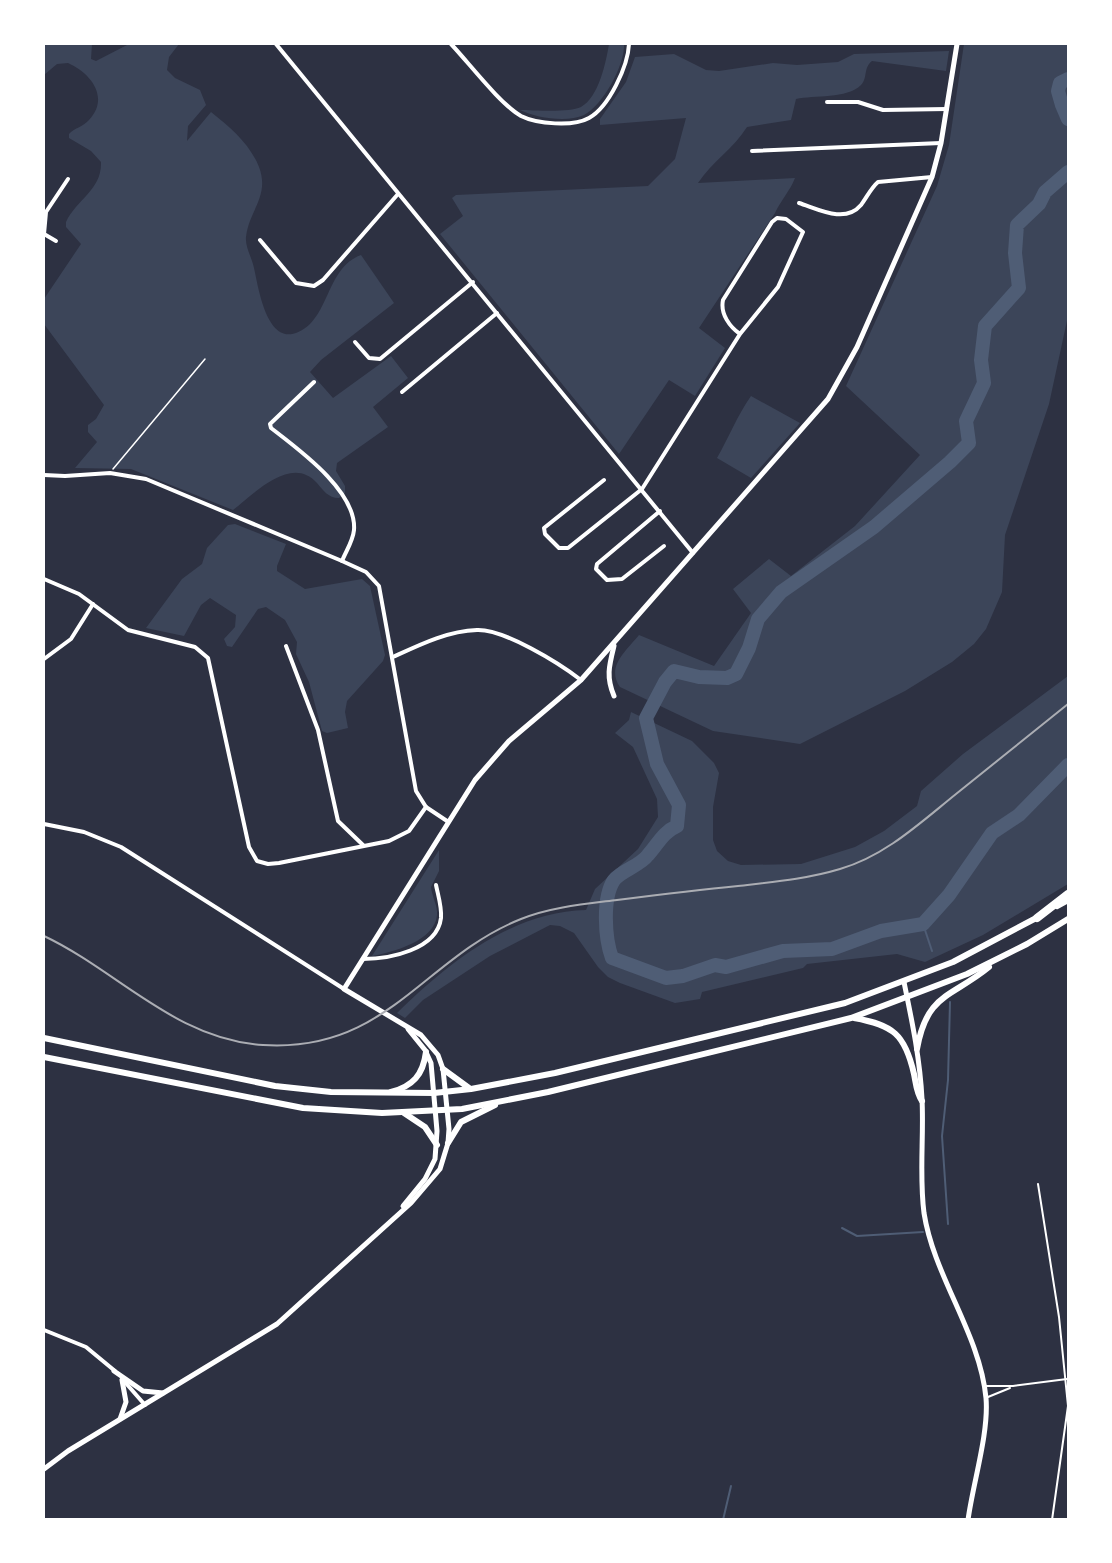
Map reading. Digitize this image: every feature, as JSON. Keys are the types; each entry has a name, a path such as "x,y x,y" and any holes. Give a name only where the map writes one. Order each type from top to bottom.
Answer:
{"highway":[{"path":"1037,918 1068,894"}],"main road":[{"path":"44,1038 275,1086 331,1092 385,1094 434,1093 471,1089 544,1075 845,1003 954,962 1068,900"},
{"path":"917,1049 922,1025 933,1005 996,960 1068,919"},
{"path":"44,1057 264,1102 346,1112 446,1111 507,1101 851,1018 907,999 996,960"},
{"path":"851,1018 883,1026 902,1040 908,1051 917,1092 922,1101"},
{"path":"385,1094 415,1081 424,1065 426,1052"},
{"path":"443,1069 471,1089"},
{"path":"448,1143 461,1122 507,1101"},
{"path":"401,1112 425,1127 437,1145"}],"street":[{"path":"276,44 693,554"},
{"path":"451,44 520,115 540,121 559,122 583,120 596,113 622,75 629,44"},
{"path":"344,989 447,820 475,780 509,741 581,681 821,408 844,374 932,177 941,143 957,44"},
{"path":"827,102 858,102 883,110 947,109"},
{"path":"752,151 941,143"},
{"path":"799,203 838,215 848,214 860,206 878,182 932,177"},
{"path":"56,242 44,234 46,212 68,179"},
{"path":"261,240 296,282 314,286 323,280 398,194"},
{"path":"604,480 544,528 545,534 559,548 568,548 642,489 740,334 778,287 803,235 802,229 786,219 777,218 772,222 723,300 722,307 728,322 740,334"},
{"path":"355,342 369,358 380,358 472,282"},
{"path":"402,392 497,313"},
{"path":"314,382 270,423 271,428 303,452 338,488 354,524 352,537 342,561"},
{"path":"44,475 110,473 159,484 366,572 379,586 416,791 426,807 447,820"},
{"path":"660,511 597,564 596,569 606,580 620,580 664,546"},
{"path":"44,579 69,589 128,630 195,647 208,658 249,848 257,861 268,864 279,863 401,836 416,823 426,807"},
{"path":"44,659 71,639 93,604"},
{"path":"392,657 444,635 470,630 488,631 560,664 581,681"},
{"path":"614,644 607,672 608,681 615,696"},
{"path":"286,646 318,730 338,822 364,846"},
{"path":"44,824 84,832 121,847 430,1044 443,1069 448,1143 440,1169 433,1180 277,1324 68,1451 44,1469"},
{"path":"363,959 388,957 432,938 441,916 436,885"},
{"path":"904,982 917,1049 922,1101 924,1213 951,1298 966,1329 986,1398 985,1419 968,1520"},
{"path":"399,1213 431,1169 437,1145 431,1062 408,1029"},
{"path":"44,1330 86,1347 114,1371 143,1391 165,1393"},
{"path":"114,1371 145,1405"},
{"path":"119,1420 126,1402 122,1380"}],"lane":[{"path":"1038,1184 1067,1379 1068,1406 1052,1520"},
{"path":"983,1386 1013,1386 1067,1379"},
{"path":"986,1398 1013,1386"}],"path":[{"path":"110,473 205,359"}],"shaded area":[{"path":"44,44 92,44 91,59 96,61 129,44 179,44 169,57 167,70 175,78 200,90 206,105 188,126 187,141 211,112 245,143 259,167 262,177 261,195 248,227 246,241 265,311 277,330 286,334 296,333 307,327 315,318 340,271 361,255 394,303 321,360 310,372 333,398 391,356 408,378 373,407 388,427 337,463 336,471 345,486 345,493 339,498 329,495 307,475 296,473 273,480 233,510 131,469 75,468 97,442 88,432 88,425 96,419 104,405 44,324 44,299 81,244 66,227 66,222 98,180 101,162 91,151 69,138 69,134 87,122 95,112 98,95 84,73 68,63 57,64 44,75"},
{"path":"609,44 624,44 621,63 612,84 591,110 584,115 560,119 534,115 520,110 560,111 581,107 593,95 597,87 604,69"},
{"path":"964,44 1068,44 1068,316 1049,404 1005,535 1002,592 986,629 974,644 952,662 905,691 800,744 713,731 620,687 616,680 616,666 639,635 714,666 751,613 733,589 769,559 791,576 855,526 920,455 846,386 937,186 949,145"},
{"path":"949,51 946,71 872,61 867,67 861,85 847,93 796,99 791,120 747,127 736,142 704,175 698,183 795,178 775,213 699,328 725,348 695,396 669,380 619,454 440,234 463,216 452,198 456,195 648,186 675,159 686,118 600,125 600,119 626,82 635,57 674,54 706,70 719,71 773,63 797,65 838,62 854,54"},
{"path":"751,396 800,423 751,478 717,458"},
{"path":"235,524 286,544 277,571 305,589 362,579 370,586 385,655 383,661 347,701 345,712 348,728 327,733 322,731 309,682 296,654 297,642 285,620 266,607 258,609 232,647 227,646 224,639 235,627 236,615 210,598 201,605 184,636 146,628 182,579 202,564 207,548 228,525"},
{"path":"1068,676 1068,884 983,935 925,962 897,954 807,964 803,968 702,992 700,999 675,1003 608,977 574,933 560,926 550,925 490,956 423,1000 405,1018 397,1013 459,959 507,930 558,913 586,910 595,889 638,849 658,817 657,799 633,747 615,733 629,720 631,712 692,741 714,763 719,773 713,807 713,840 717,851 728,861 741,865 801,864 855,847 884,831 917,806 921,791 963,754"},
{"path":"439,850 439,871 431,887 437,915 429,932 412,944 372,956"}],"waterway":[{"path":"1068,79 1060,83 1058,91 1068,119"},
{"path":"1068,172 1045,192 1039,204 1017,225 1015,253 1019,288 985,326 981,360 984,383 966,421 969,443 874,527 781,592 758,619 749,648 736,674 727,678 699,677 674,671 665,682 646,718 657,764 679,805 677,826 664,835 645,859 617,877 610,888 606,919 612,958 666,978 683,976 715,965 726,967 783,951 832,949 881,931 923,924 949,895 992,833 1019,815 1068,765"},
{"path":"923,924 932,951"},
{"path":"948,1224 942,1136 948,1080 950,1002"},
{"path":"842,1228 857,1236 923,1232"},
{"path":"723,1520 731,1486"}],"railway":[{"path":"44,936 97,967 175,1018 202,1031 232,1040 263,1045 306,1043 342,1034 373,1019 487,936 532,915 580,905 802,878 840,869 872,856 915,827 1068,704"}]}
